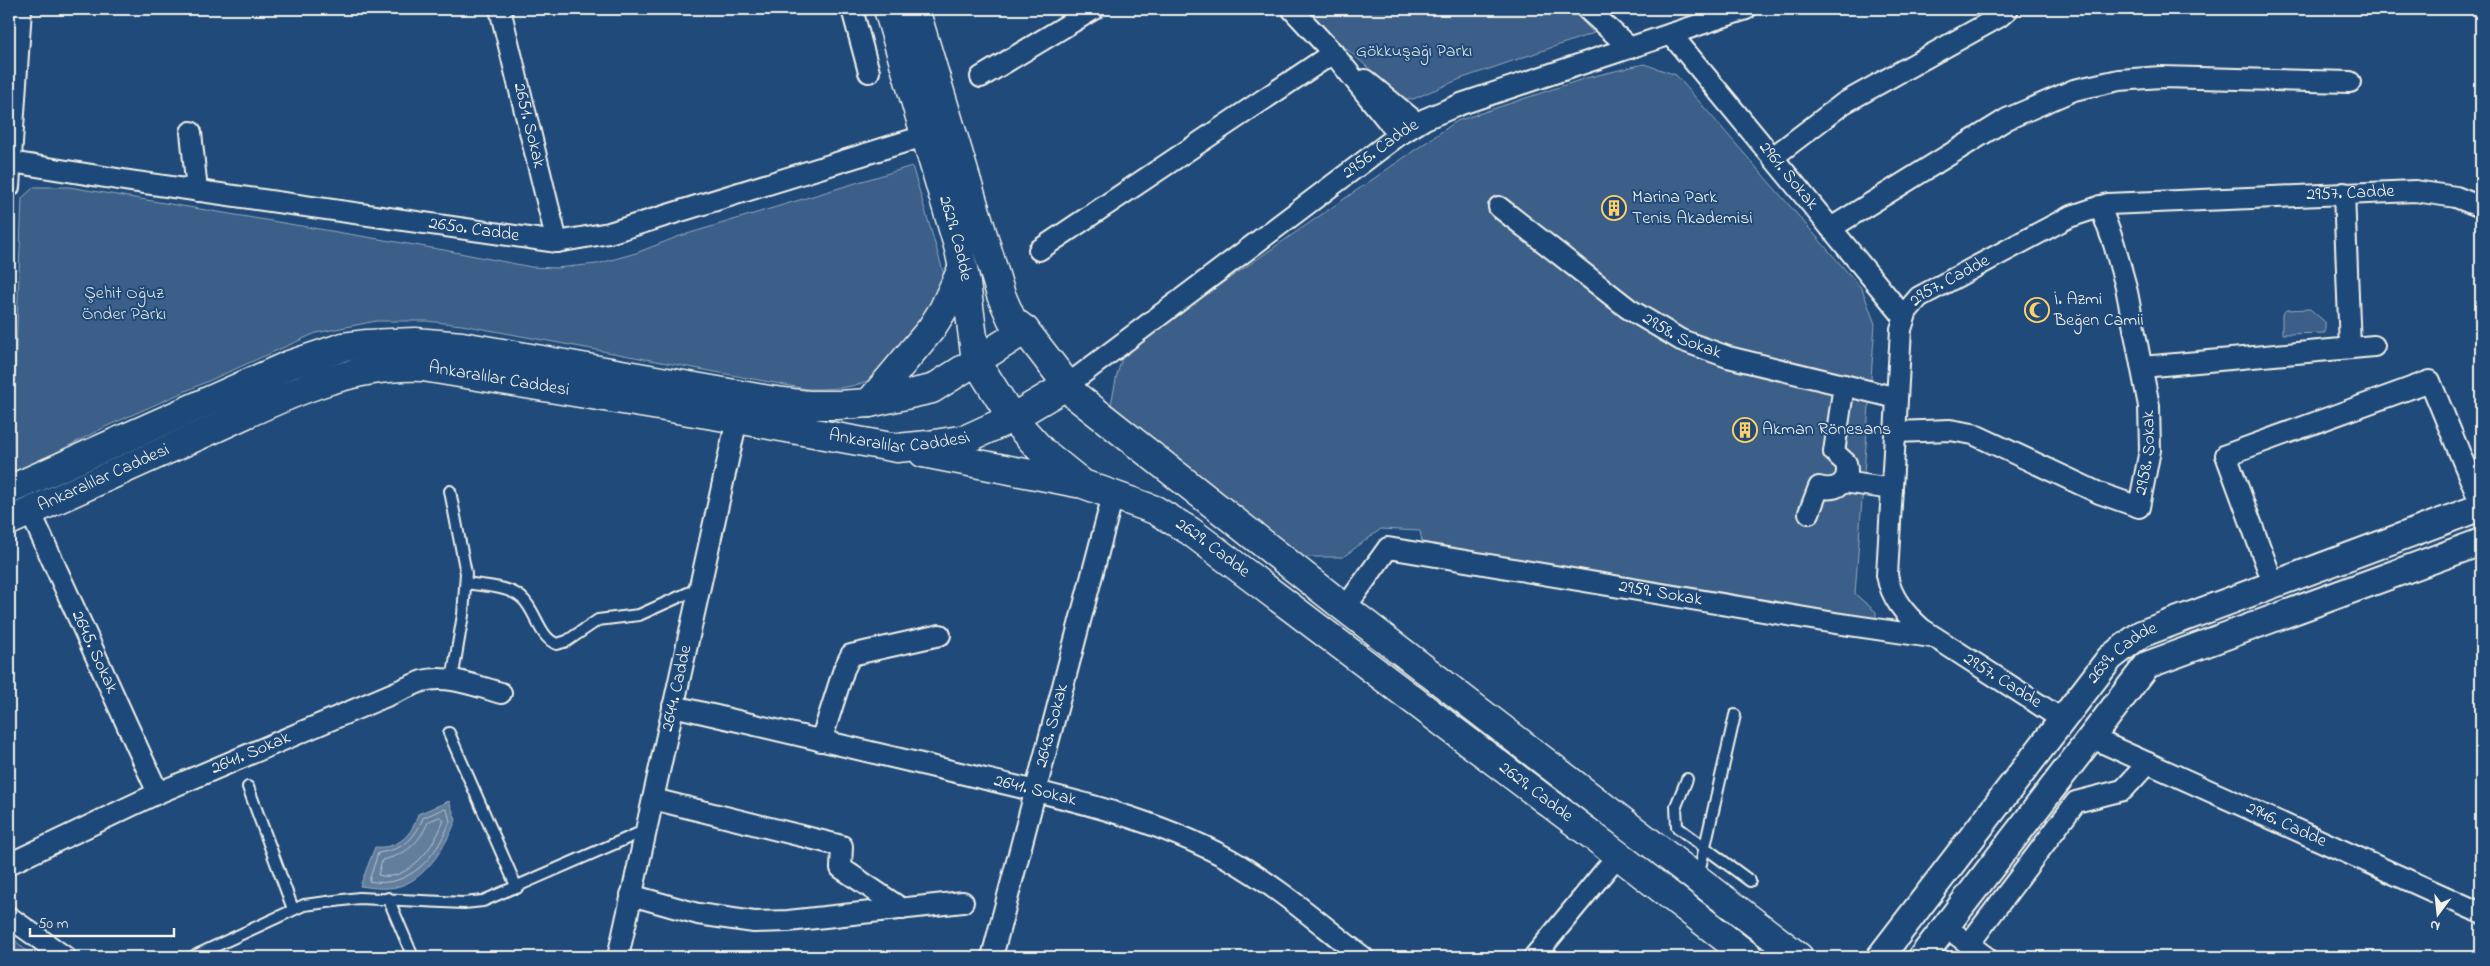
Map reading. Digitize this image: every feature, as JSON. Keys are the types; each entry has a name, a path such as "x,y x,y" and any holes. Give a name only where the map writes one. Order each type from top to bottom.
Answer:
{"main road":[{"name":"2629. Cadde","path":"888,9 963,267 976,360 1012,418 1042,451 1083,484 1155,510 1190,531 1618,855 1749,957"},
{"name":"2629. Cadde","path":"915,9 995,281 1012,320 1025,330 1066,386 1345,608 1799,957"},
{"path":"869,403 934,324 963,267"},
{"name":"Ankaralılar Caddesi","path":"9,490 289,365 343,347 415,342 462,346 808,405 869,403 932,388 1025,330"},
{"name":"Ankaralılar Caddesi","path":"20,516 306,387 366,369 399,366 423,367 737,418 897,448 928,446 966,438 1012,418 1066,386"},
{"path":"897,448 1083,484"}],"street":[{"path":"9,187 21,9"},
{"name":"2651. Sokak","path":"500,9 557,242"},
{"path":"852,9 869,72"},
{"path":"981,77 1094,9"},
{"path":"1292,9 1399,135"},
{"path":"1587,9 1630,48"},
{"name":"2956. Cadde","path":"1066,386 1399,135 1418,123 1448,109 1746,9"},
{"path":"1773,157 1844,103 1994,20 2008,9"},
{"name":"2961. Sokak","path":"1671,34 1904,317"},
{"path":"1332,54 1418,123"},
{"path":"1039,250 1332,54"},
{"path":"1831,228 2007,119 2074,90 2119,80 2161,77 2350,82"},
{"path":"191,132 197,191"},
{"name":"2650. Cadde","path":"11,162 197,191 557,242 609,234 924,136"},
{"name":"2957. Cadde","path":"2063,720 1934,637 1906,613 1895,599 1888,584 1901,329 1904,317 1910,306 1919,297 2069,217 2100,206 2116,203 2344,193 2428,192 2456,197 2481,207"},
{"path":"2344,193 2350,348"},
{"name":"2958. Sokak","path":"1896,432 1950,430 1973,434 2099,493 2139,507 2150,450 2149,406 2118,256 2100,206"},
{"name":"2958. Sokak","path":"1499,208 1629,308 1681,340 1728,357 1897,398"},
{"path":"2142,368 2374,346"},
{"path":"2273,583 2226,455 2430,381 2481,506"},
{"path":"1844,386 1834,452 1846,463 1847,468 1844,482"},
{"name":"2644. Cadde","path":"618,957 737,418"},
{"path":"1809,513 1819,487 1832,490 1844,482 1892,488"},
{"name":"2643. Sokak","path":"992,957 1113,495"},
{"name":"2639. Cadde","path":"1880,957 2110,658 2132,640 2141,634 2273,583 2481,506"},
{"name":"2645. Sokak","path":"20,516 158,793"},
{"name":"2639. Cadde","path":"1922,957 2135,678 2152,663 2481,542"},
{"name":"2959. Sokak","path":"1345,608 1388,548 1835,623 1934,637"},
{"path":"821,741 844,669 851,655 940,635"},
{"name":"2641. Sokak","path":"9,864 158,793 422,680 435,677 501,693"},
{"name":"2641. Sokak","path":"673,706 1036,791 1135,818 1188,839 1223,856 1253,874 1364,957"},
{"path":"2063,720 2090,737"},
{"name":"2946. Cadde","path":"2090,737 2481,913"},
{"path":"1969,944 2076,802 2123,790 2148,764"},
{"path":"653,799 842,846 841,868 902,909"},
{"path":"1534,957 1618,855"},
{"path":"632,895 698,914 754,922 788,921 963,902"},
{"path":"9,917 65,957"},
{"path":"1946,927 1986,957"}],"lane":[{"path":"450,491 465,562 466,583 463,615 452,680"},
{"path":"466,583 518,595 527,603 548,639 557,644 562,643 598,620 639,614 699,588"},
{"path":"1698,878 1735,715"},
{"path":"449,734 517,888"},
{"path":"1687,779 1676,806 1678,827 1750,881"},
{"path":"248,787 293,909"},
{"path":"192,957 293,909 329,900 388,898 470,903 517,888 646,830"},
{"path":"388,898 413,957"}],"green space":[{"name":"Gökkuşağı Parkı","path":"1302,9 1570,9 1594,33 1460,79 1413,99 1403,99"},
{"path":"1644,64 1676,75 1862,289 1875,324 1855,594 1876,612 1876,621 1432,551 1422,541 1420,531 1381,529 1343,557 1298,557 1111,404 1124,351 1457,121 1586,78"},
{"name":"Şehit Oğuz Önder Parkı","path":"912,166 946,281 923,321 901,351 879,374 860,384 838,388 807,389 462,325 426,321 376,321 316,333 105,427 11,476 22,198 34,187 69,187 444,250 531,267 556,268 597,264 636,253 677,237"},
{"path":"2310,309 2325,322 2325,333 2282,334 2282,315 2286,310"},
{"path":"9,935 33,957 9,957"}],"water":[{"path":"449,801 456,820 439,854 422,873 400,886 381,888 360,886 375,847 390,846 403,840 412,829 418,814"}],"place":[{"name":"Marina Park Tenis Akademisi","path":"1614,208"},
{"name":"İ. Azmi Beğen Camii","path":"2037,310"},
{"name":"Akman Rönesans","path":"1745,430"}]}
